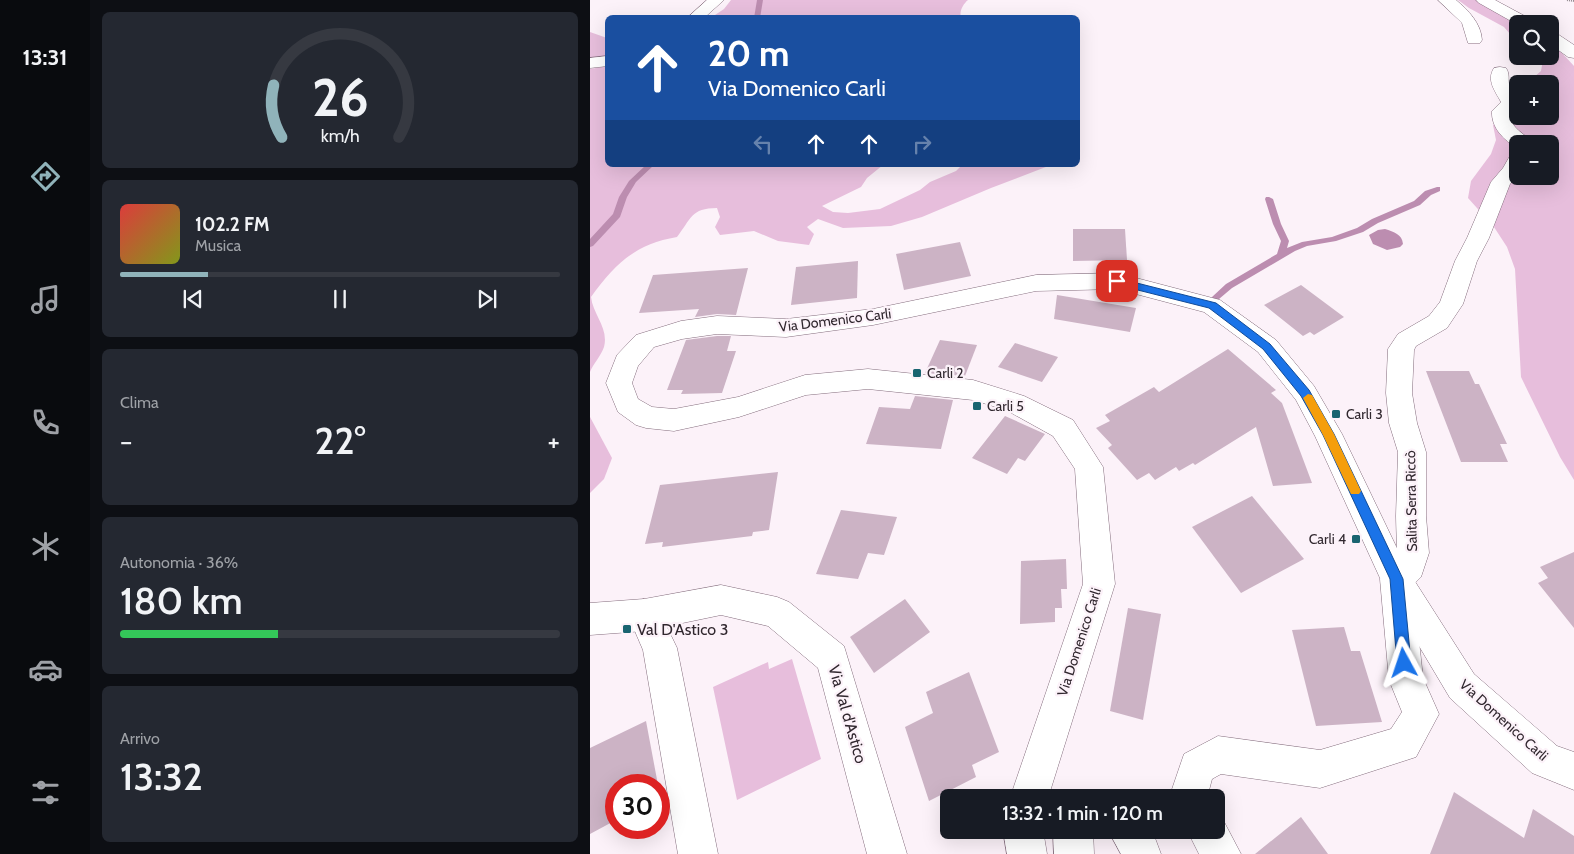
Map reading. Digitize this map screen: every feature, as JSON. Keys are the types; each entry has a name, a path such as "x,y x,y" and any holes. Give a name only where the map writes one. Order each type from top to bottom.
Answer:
{"street":[{"path":"698,15 716,0"},
{"path":"1446,0 1468,18 1475,36 1474,40"},
{"path":"1484,0 1512,15"},
{"path":"1559,42 1574,53"},
{"path":"590,63 605,61"},
{"path":"1500,72 1500,86 1511,103 1501,111 1502,122 1512,135"},
{"name":"Salita Serra Riccò","path":"1396,579 1410,567 1413,553 1411,516 1412,452 1403,423 1399,393 1401,349 1407,340 1438,322 1452,304 1466,261 1478,238 1501,182 1509,173"},
{"name":"Via Domenico Carli","path":"1032,789 1099,584 1089,467 1063,428 1015,403 973,390 868,379 805,385 739,407 674,420 646,417 627,405 619,383 626,362 645,340 681,330 717,325 786,328 873,317 1036,283 1117,281 1212,306 1267,346 1305,393 1328,434 1396,579 1462,686 1545,760 1574,772"},
{"path":"1191,789 1197,767 1218,755 1320,769 1403,744 1421,714 1406,680 1396,579"},
{"name":"Via Val d'Astico","path":"590,619 644,615 721,600 777,613 832,658 887,854"},
{"path":"644,615 660,648 698,854"},
{"path":"1025,839 1027,854"},
{"path":"1073,839 1074,854"},
{"path":"1135,839 1141,854"},
{"path":"1212,839 1221,854"}],"path":[{"path":"1567,0 1574,1"}],"shaded area":[{"path":"731,0 968,0 962,8 961,15 715,15 724,9"},
{"path":"1458,0 1477,0 1509,19 1509,33 1504,27"},
{"path":"590,32 605,37 605,56 590,58"},
{"path":"1559,50 1574,66 1574,480 1560,457 1521,377 1515,269 1507,247 1494,227 1468,198 1471,181 1491,154 1496,140 1493,125 1509,117 1509,125 1559,125 1559,75 1536,75 1541,71 1542,65 1559,65"},
{"path":"605,66 605,167 881,167 867,178 861,187 822,206 833,212 848,213 880,209 920,190 930,182 956,171 960,167 1046,167 922,217 891,226 843,228 818,219 807,227 814,234 809,245 778,241 754,231 720,235 715,227 720,217 717,208 697,212 677,237 649,245 627,257 591,297 592,304 603,328 605,340 603,350 590,372 590,69"},
{"path":"1385,229 1399,236 1403,244 1400,247 1387,250 1373,244 1369,235 1378,230"},
{"path":"590,417 612,458 604,479 590,493"},
{"path":"792,659 821,759 737,800 713,687 768,662 769,669"}],"building":[{"path":"1073,229 1125,229 1127,260 1073,261"},
{"path":"960,242 971,276 904,290 896,254"},
{"path":"858,261 857,298 791,305 796,267"},
{"path":"748,268 736,315 717,314 695,317 699,309 639,313 653,275"},
{"path":"1301,285 1344,317 1314,335 1310,332 1303,336 1264,305"},
{"path":"1057,295 1136,308 1130,332 1054,319"},
{"path":"731,336 727,351 736,351 722,393 681,394 683,390 667,390 686,340"},
{"path":"940,340 977,345 965,376 925,373"},
{"path":"1015,343 1058,357 1042,382 998,367"},
{"path":"1228,349 1276,390 1271,393 1282,403 1312,483 1273,486 1256,427 1195,465 1193,463 1179,471 1176,467 1155,480 1149,473 1137,480 1108,448 1112,445 1096,428 1110,421 1105,415 1154,387 1159,392"},
{"path":"1426,371 1469,371 1475,384 1479,384 1507,444 1500,444 1508,462 1461,462"},
{"path":"915,396 953,400 941,449 866,444 879,407 910,409"},
{"path":"1005,416 1045,434 1025,461 1018,458 1007,474 972,458"},
{"path":"778,472 769,530 753,532 752,536 662,547 663,542 645,544 660,485"},
{"path":"1252,496 1304,559 1241,593 1192,527"},
{"path":"841,510 897,517 884,555 868,553 858,579 816,574"},
{"path":"1574,552 1574,628 1538,583 1548,578 1540,567"},
{"path":"1066,559 1067,589 1061,589 1062,608 1055,608 1055,622 1020,624 1021,561"},
{"path":"905,599 930,632 874,673 850,637"},
{"path":"1128,608 1161,614 1143,720 1110,711"},
{"path":"1344,627 1351,651 1360,651 1382,722 1316,726 1292,630"},
{"path":"969,672 999,752 972,765 976,777 952,789 940,789 940,795 929,801 905,727 933,713 926,692"},
{"path":"646,721 656,774 605,774 605,826 590,834 590,748"},
{"path":"1454,792 1524,838 1533,809 1574,836 1574,854 1430,854"},
{"path":"1301,817 1328,854 1255,854"}],"waterway":[{"path":"758,15 760,0"},
{"path":"590,244 617,215 623,197 633,181 648,167"},
{"path":"1281,255 1305,244 1333,239 1360,230 1375,221 1417,203 1428,193 1437,189"},
{"path":"1269,199 1285,241 1281,255"},
{"path":"1216,297 1229,286 1281,255"}],"slow traffic":[{"path":"1308,398 1328,434 1355,491"}],"place":[{"name":"Carli 2","path":"917,373"},
{"name":"Carli 5","path":"977,406"},
{"name":"Carli 3","path":"1336,414"},
{"name":"Carli 4","path":"1356,539"},
{"name":"Val D'Astico 3","path":"627,629"}],"route":[{"path":"1117,281 1212,306 1267,346 1305,393 1328,434 1396,579 1404,663"}]}
